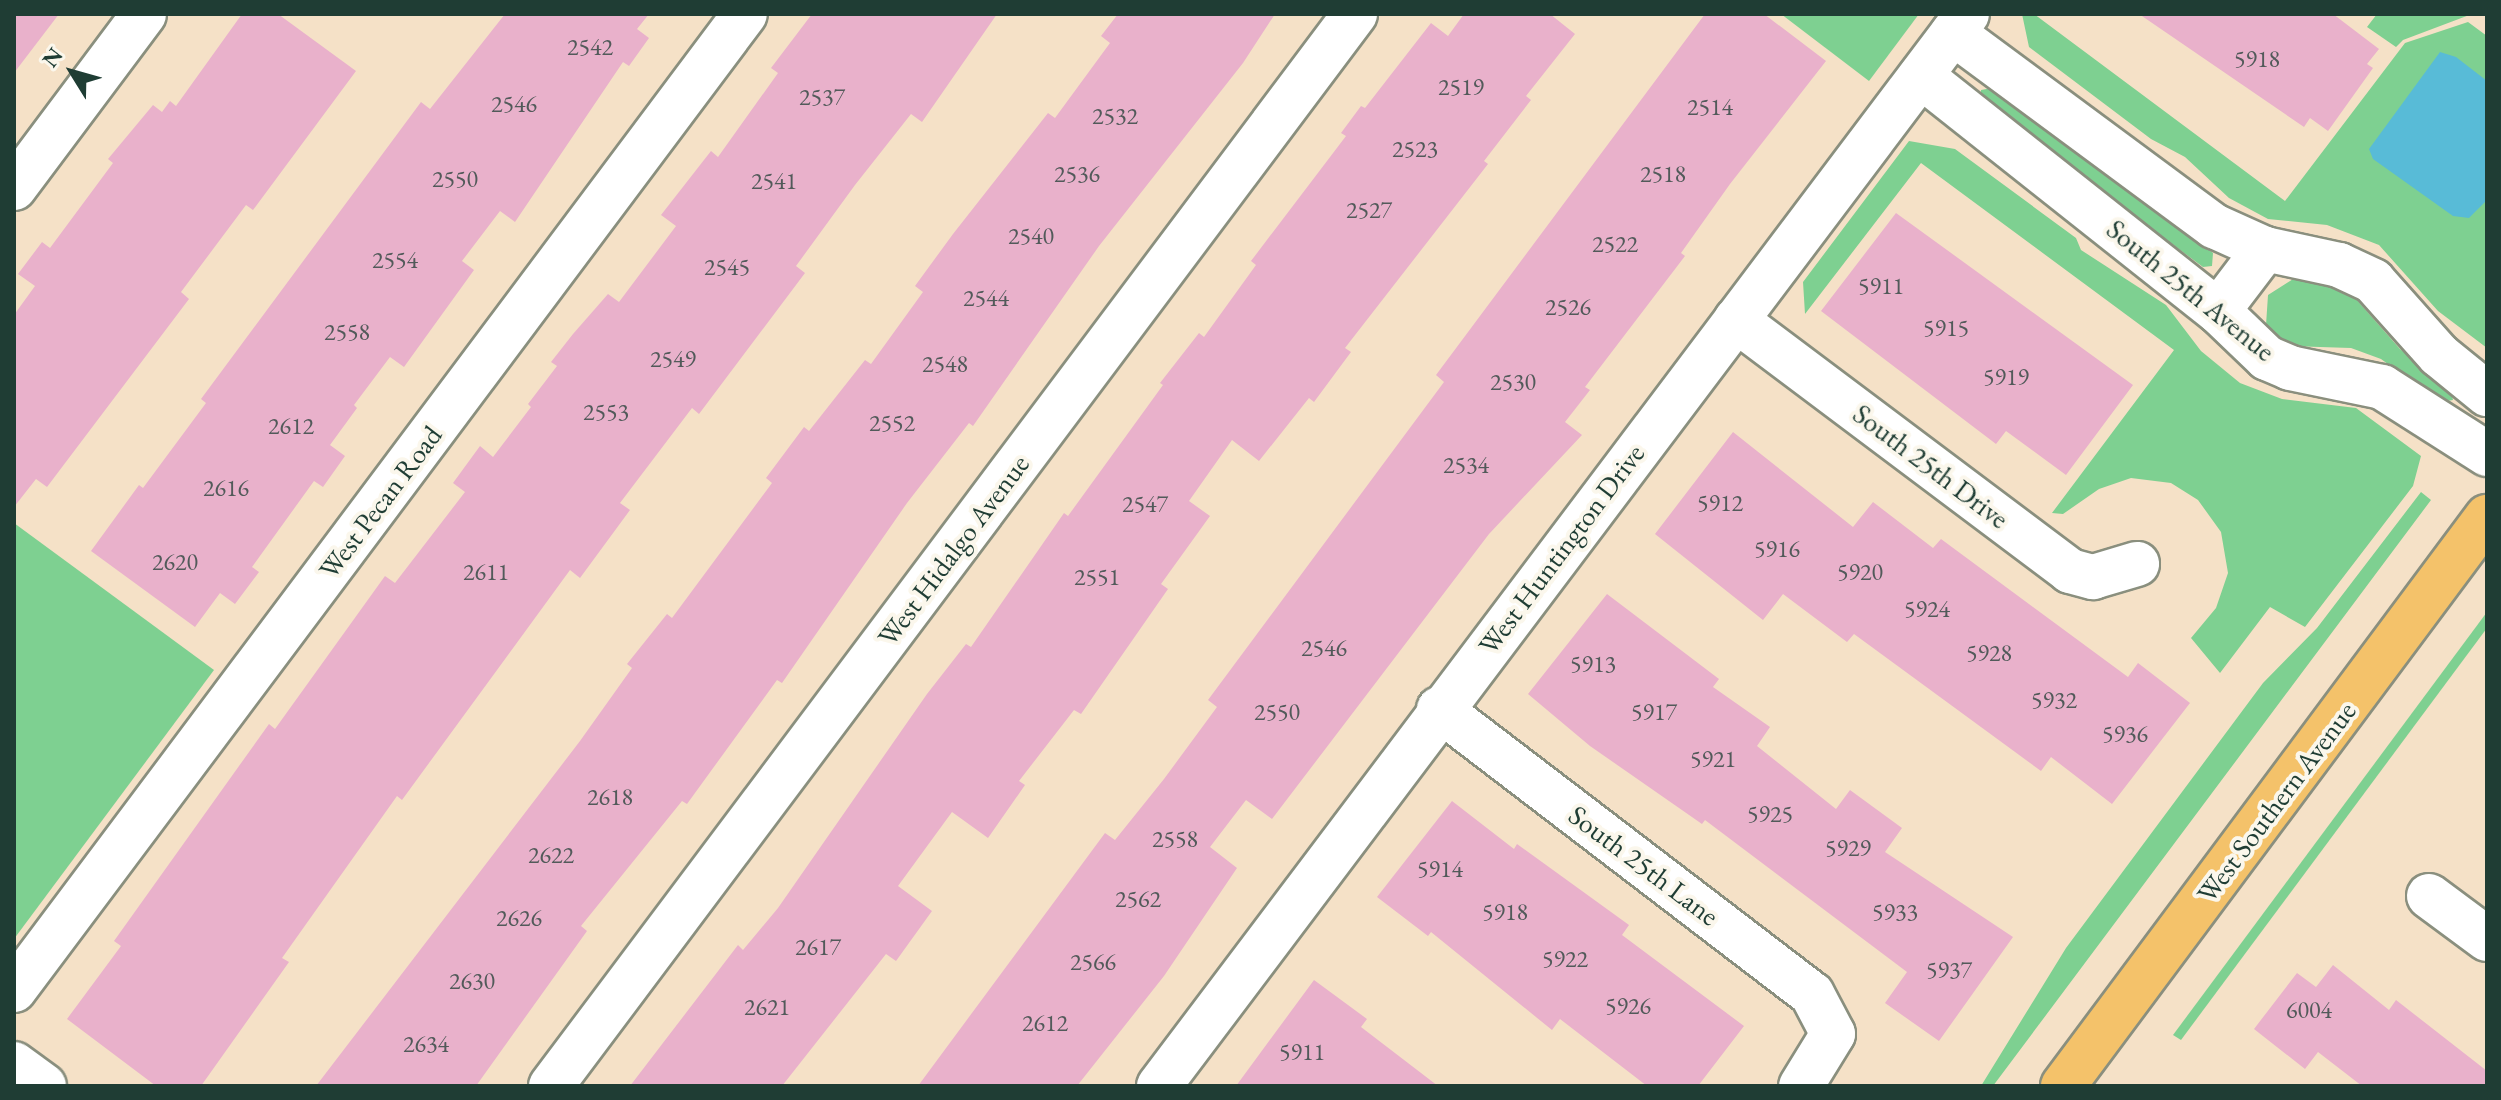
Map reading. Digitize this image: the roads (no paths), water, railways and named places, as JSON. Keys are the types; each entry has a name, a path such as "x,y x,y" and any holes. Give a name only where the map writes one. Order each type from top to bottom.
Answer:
{"main road":[{"name":"West Southern Avenue","path":"2063,1086 2487,517"}],"street":[{"path":"14,188 144,14"},
{"name":"West Pecan Road","path":"14,990 745,14"},
{"name":"West Hidalgo Avenue","path":"551,1086 1355,14"},
{"path":"1960,24 2203,220 2265,249 2358,271 2385,293 2439,355 2487,394"},
{"name":"West Huntington Drive","path":"1159,1086 1439,709 1960,24"},
{"name":"South 25th Avenue","path":"1921,76 2218,311 2267,358 2290,368 2382,387 2487,454"},
{"path":"2218,311 2265,249"},
{"name":"South 25th Drive","path":"1736,320 2070,571 2093,577 2137,564"},
{"name":"South 25th Lane","path":"1439,709 1812,994 1833,1034 1801,1086"},
{"path":"2429,896 2487,939"},
{"path":"14,1064 44,1086"}],"water":[{"path":"2440,52 2456,57 2487,81 2487,200 2469,218 2453,216 2373,159 2369,149"}]}
